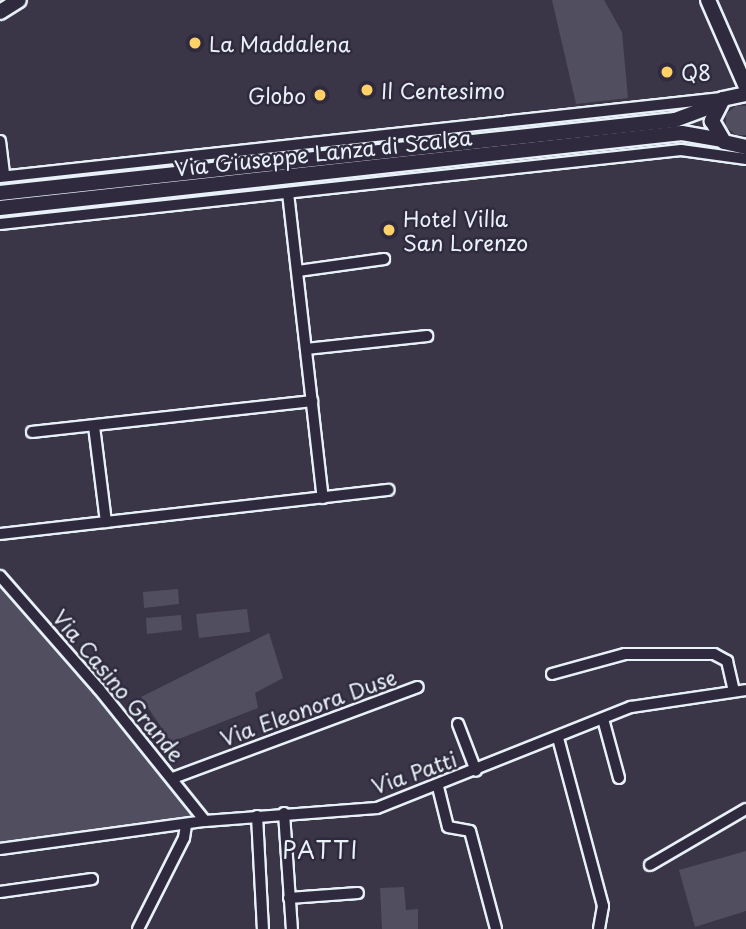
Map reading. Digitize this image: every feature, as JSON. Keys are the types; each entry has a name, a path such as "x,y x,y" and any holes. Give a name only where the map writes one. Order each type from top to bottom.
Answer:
{"street":[{"path":"0,12 19,0"},
{"path":"708,0 722,38 746,87"},
{"path":"720,139 712,121 731,79 722,38"},
{"path":"724,99 746,94"},
{"name":"Via Giuseppe Lanza di Scalea","path":"2,177 724,99"},
{"name":"Via Giuseppe Lanza di Scalea","path":"0,192 684,118 724,99"},
{"name":"Via Giuseppe Lanza di Scalea","path":"547,133 595,112"},
{"name":"Via Giuseppe Lanza di Scalea","path":"0,208 693,133 746,147"},
{"name":"Via Giuseppe Lanza di Scalea","path":"593,160 651,137"},
{"path":"0,141 2,177"},
{"name":"Via Giuseppe Lanza di Scalea","path":"0,224 688,149 746,159"},
{"path":"288,193 323,498"},
{"path":"298,271 384,259"},
{"path":"306,349 427,336"},
{"path":"32,432 312,401"},
{"path":"94,426 106,522"},
{"path":"0,534 389,490"},
{"name":"Via Casino Grande","path":"0,576 173,778 205,821"},
{"path":"552,674 625,654 714,654 727,662 734,691"},
{"name":"Via Eleonora Duse","path":"173,778 418,687"},
{"name":"Via Patti","path":"0,849 186,826 205,821 377,808 438,787 642,705 746,690"},
{"path":"603,719 619,778"},
{"path":"458,724 476,771"},
{"path":"558,738 603,906 599,929"},
{"path":"438,787 448,827 470,831 496,929"},
{"path":"650,865 746,809"},
{"path":"284,813 292,929"},
{"path":"257,816 263,929"},
{"path":"138,929 184,838 186,826"},
{"path":"0,892 92,879"},
{"path":"289,898 358,893"}],"shaded area":[{"path":"552,0 604,0 622,32 628,98 576,104"},
{"path":"736,106 746,106 746,135 736,135 726,127 726,114"},
{"path":"0,583 166,778 198,818 0,842"},
{"path":"178,589 179,604 144,608 143,592"},
{"path":"247,609 250,632 199,638 196,614"},
{"path":"181,615 182,630 147,634 146,618"},
{"path":"269,633 283,678 255,693 258,708 171,742 141,697"},
{"path":"746,851 746,911 695,927 679,870"},
{"path":"404,887 406,910 418,909 418,929 382,929 380,888"}],"place":[{"name":"La Maddalena","path":"195,43"},
{"name":"Q8","path":"667,72"},
{"name":"Il Centesimo","path":"367,90"},
{"name":"Globo","path":"320,95"},
{"name":"Hotel Villa San Lorenzo","path":"389,230"}],"district":[{"name":"PATTI","path":"321,850"}]}
